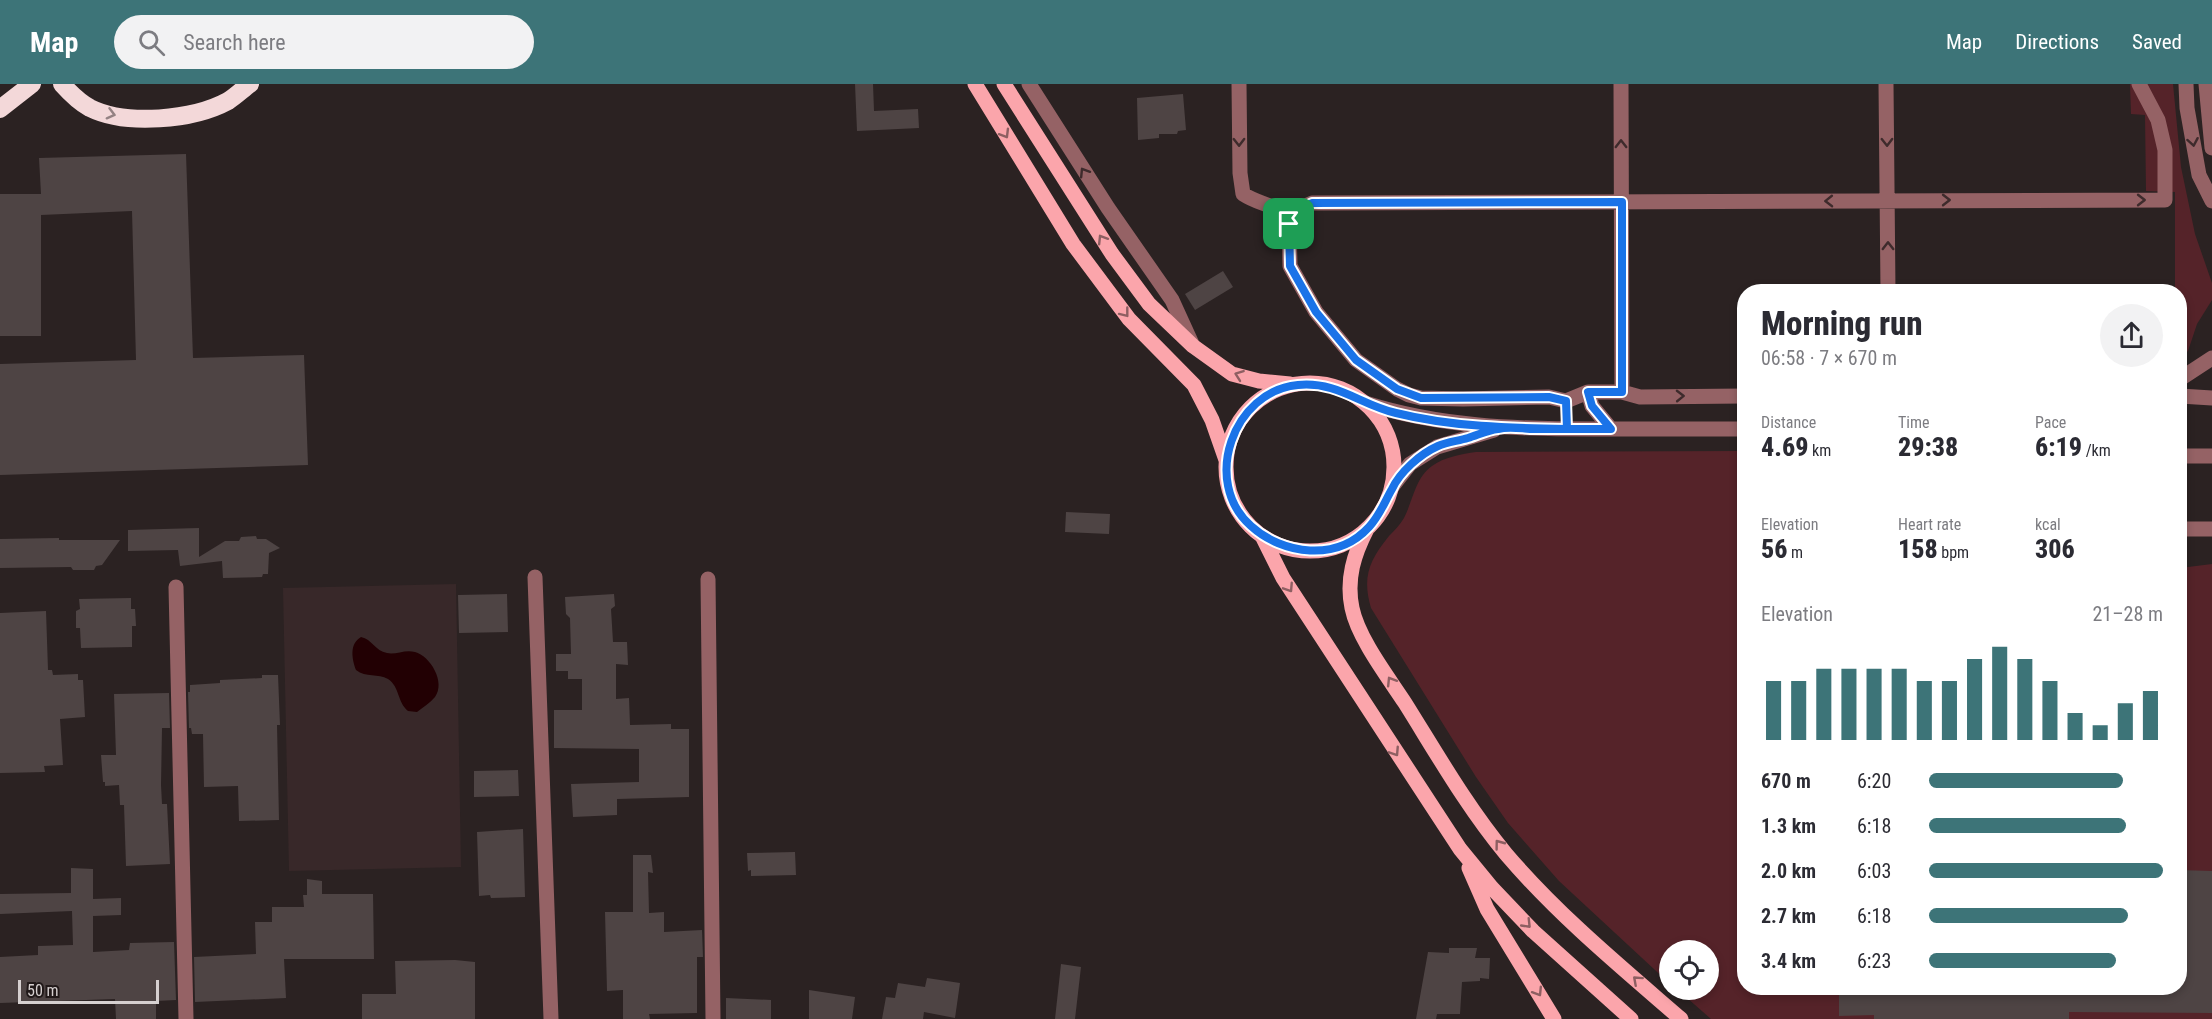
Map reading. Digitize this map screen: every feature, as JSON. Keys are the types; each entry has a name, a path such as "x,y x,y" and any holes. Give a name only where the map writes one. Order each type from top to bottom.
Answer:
{"highway":[{"path":"0,109 32,84"},
{"path":"62,84 70,94 90,108 126,118 165,118 194,114 229,100 250,84"}],"main road":[{"path":"975,84 1073,244 1129,319 1194,385 1212,420 1226,460 1227,482 1234,503 1245,522 1262,536 1288,549 1316,551 1344,545 1368,529"},
{"path":"1004,84 1112,254 1149,304 1193,346 1232,374 1259,381 1296,385 1320,384 1344,391 1365,403 1380,420 1390,441 1394,464 1392,487 1383,510 1368,529 1355,552 1350,578 1352,608 1367,643 1457,788 1506,854 1561,912 1681,1019"},
{"path":"1226,460 1233,434 1248,410 1270,394 1296,385"},
{"path":"1262,536 1283,578 1460,849 1492,888 1533,931 1630,1019"},
{"path":"1460,849 1487,909 1554,1019"}],"street":[{"path":"1029,84 1108,208 1172,300 1193,346"},
{"path":"1239,84 1240,173 1243,194 1256,202 1270,205 1282,212 1289,224"},
{"path":"1621,84 1622,392"},
{"path":"1886,84 1888,284"},
{"path":"1737,396 1640,397 1622,392 1588,392 1566,401 1549,397 1463,399 1421,398 1408,395 1356,360 1316,312 1290,266 1289,224 1294,212 1312,203 2165,200 2165,150 2158,120 2139,84"},
{"path":"2186,84 2187,108 2199,175 2212,201"},
{"path":"2206,84 2212,148"},
{"path":"2187,374 2212,358"},
{"path":"1588,392 1592,406 1611,429"},
{"path":"2187,396 2212,398"},
{"path":"1566,401 1567,429"},
{"path":"1365,403 1421,418 1499,428 1737,429"},
{"path":"1392,487 1410,464 1437,447 1499,428"},
{"path":"2187,456 2212,456"},
{"path":"2187,529 2212,529"},
{"path":"535,577 551,1019"},
{"path":"708,579 713,1019"},
{"path":"176,587 186,1019"}],"shaded area":[{"path":"2130,84 2173,84 2181,167 2195,234 2212,283 2212,300 2197,324 2187,352 2187,284 2175,284 2175,192 2146,191 2145,115 2131,114"},
{"path":"1737,451 1737,995 2187,995 2187,567 2212,564 2212,1019 1711,1019 1689,1000 1719,1000 1719,940 1659,940 1659,974 1559,881 1508,823 1476,777 1371,608 1367,578 1376,553 1404,518 1415,490 1426,471 1442,460 1476,452"},
{"path":"456,584 461,867 289,871 283,588"},
{"path":"361,637 383,652 411,651 421,654 435,670 439,684 435,697 417,712 408,711 392,682 380,676 364,674 356,670 353,648"}],"building":[{"path":"855,84 873,84 874,111 918,109 919,128 857,131"},
{"path":"1183,94 1186,130 1178,131 1177,134 1159,134 1159,138 1138,140 1137,98"},
{"path":"186,154 193,358 304,355 308,465 0,475 0,364 136,360 132,211 41,215 41,336 0,336 0,194 41,194 39,158"},
{"path":"1223,271 1233,287 1195,310 1185,294"},
{"path":"1066,512 1110,514 1109,534 1065,532"},
{"path":"199,528 199,557 225,541 239,541 241,537 256,536 257,539 266,539 280,548 269,553 268,574 263,574 262,577 223,578 222,561 180,566 178,550 128,551 128,530"},
{"path":"59,538 59,540 120,540 102,565 96,566 94,570 73,570 71,567 0,568 0,539"},
{"path":"507,594 508,632 459,633 458,595"},
{"path":"614,594 615,606 611,609 613,642 627,642 628,665 616,664 616,699 629,698 630,725 671,724 671,729 689,729 689,797 617,799 617,815 573,817 571,784 639,782 639,749 554,748 554,710 582,710 582,679 568,679 568,671 556,671 556,654 571,654 570,618 566,614 565,597"},
{"path":"131,598 131,609 135,609 136,626 132,626 132,647 81,648 80,628 76,628 76,611 80,609 79,599"},
{"path":"46,611 48,670 52,670 53,675 78,674 78,680 83,680 85,717 60,719 63,765 44,766 45,772 0,773 0,613"},
{"path":"262,675 278,675 279,820 239,821 238,786 204,787 203,734 192,734 189,728 188,692 190,692 190,685 220,683 220,680 262,678"},
{"path":"169,693 170,728 162,728 161,785 162,804 167,804 170,864 126,866 124,805 120,805 119,785 105,786 103,782 101,755 116,755 114,694"},
{"path":"518,770 519,796 474,797 474,771"},
{"path":"523,829 525,897 479,896 477,832"},
{"path":"795,852 796,875 751,876 751,870 748,871 747,853"},
{"path":"633,855 651,855 653,873 648,872 649,913 664,912 664,932 702,930 703,957 697,957 697,1013 649,1014 650,1019 623,1019 623,990 607,991 605,912 633,912"},
{"path":"71,868 93,869 93,899 121,898 121,915 93,916 93,952 129,950 130,943 174,942 176,1000 156,1001 156,1019 116,1019 115,999 0,1003 0,957 38,955 38,946 73,945 72,911 0,914 0,894 71,893"},
{"path":"2187,870 2212,871 2212,1013 2069,1012 2069,1019 1874,1019 1874,1015 1839,1016 1839,995 2187,995"},
{"path":"307,879 322,881 322,894 373,894 374,959 284,959 286,998 195,1002 194,957 256,954 255,922 272,922 272,907 304,907 303,895 307,895"},
{"path":"1449,948 1477,948 1475,958 1490,958 1489,979 1480,978 1480,981 1462,982 1460,1014 1437,1014 1436,1019 1416,1019 1428,952 1449,953"},
{"path":"395,961 475,962 475,1019 362,1019 362,994 396,994"},
{"path":"1061,964 1081,967 1075,1019 1055,1019"},
{"path":"927,978 960,983 955,1018 924,1012 923,1019 882,1019 886,997 895,998 898,983 925,987"},
{"path":"809,990 855,997 852,1019 809,1019"},
{"path":"726,998 771,1000 771,1019 726,1019"}],"route":[{"path":"1289,224 1290,266 1299,285 1316,312 1356,360 1397,389 1421,398 1549,397 1566,401 1567,429 1499,428 1421,418 1365,403 1344,391 1320,384 1296,385 1270,394 1248,410 1233,434 1226,460 1227,482 1234,503 1245,522 1262,536 1288,549 1316,551 1344,545 1368,529 1383,510 1392,487 1410,464 1437,447 1499,428 1567,429 1611,429 1592,406 1588,392 1622,392 1622,202 1312,203 1294,212 1289,224"}]}
